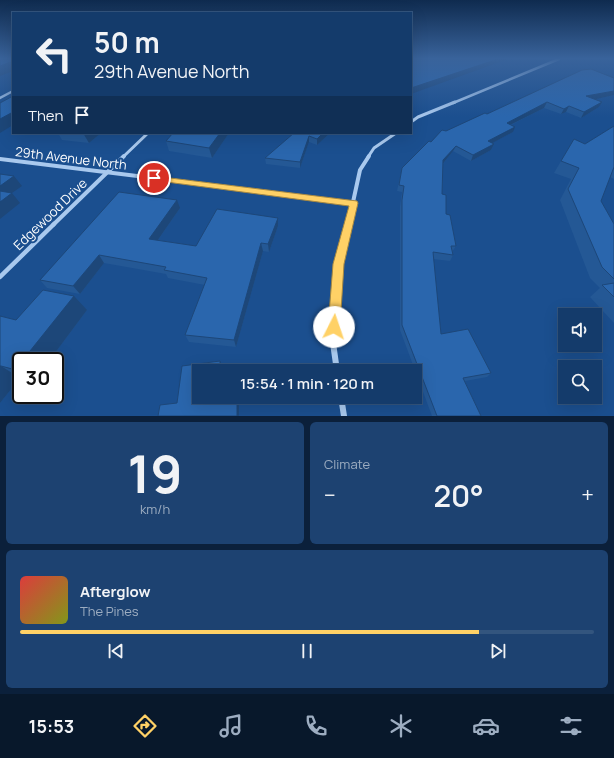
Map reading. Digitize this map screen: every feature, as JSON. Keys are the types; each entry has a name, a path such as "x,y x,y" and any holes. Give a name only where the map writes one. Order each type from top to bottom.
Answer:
{"street":[{"path":"412,121 418,117 512,78"},
{"path":"0,98 12,92"},
{"name":"Edgewood Drive","path":"0,277 147,134"},
{"path":"336,364 333,343 339,264 354,203 360,170 374,148 395,134"},
{"name":"29th Avenue North","path":"0,159 354,203"},
{"path":"342,404 344,416"}],"building":[{"path":"412,78 440,78 412,88"},
{"path":"564,78 614,78 614,91 586,96 602,102 584,112 569,106 564,109 547,102 507,123 515,127 488,141 494,144 473,155 456,146 443,160 442,194 446,195 446,214 450,215 456,246 451,246 453,255 433,252 441,334 468,329 491,373 463,378 481,416 437,416 422,377 422,364 417,364 402,325 402,200 404,186 399,185 402,168 442,130 446,131 485,113 487,114"},
{"path":"12,97 12,113 0,119 0,103"},
{"path":"614,126 614,167 601,201 614,224 614,279 602,267 568,189 579,168 561,161 574,139 585,144"},
{"path":"172,134 219,134 209,148 166,141"},
{"path":"293,134 322,134 317,139 309,136 300,162 265,158"},
{"path":"0,174 14,176 0,186"},
{"path":"0,191 12,193 0,202"},
{"path":"119,192 177,200 149,239 196,246 217,209 278,218 268,244 261,243 234,340 185,335 207,278 164,270 166,267 99,255 73,286 40,280"},
{"path":"614,283 614,297 602,285"},
{"path":"43,290 74,296 29,352 12,352 12,369 0,366 0,316 16,320"},
{"path":"220,361 220,364 197,364"},
{"path":"192,365 192,404 237,404 237,416 158,416 160,405 177,403 182,366"}],"route":[{"path":"154,178 354,203 339,264 334,327"}]}
